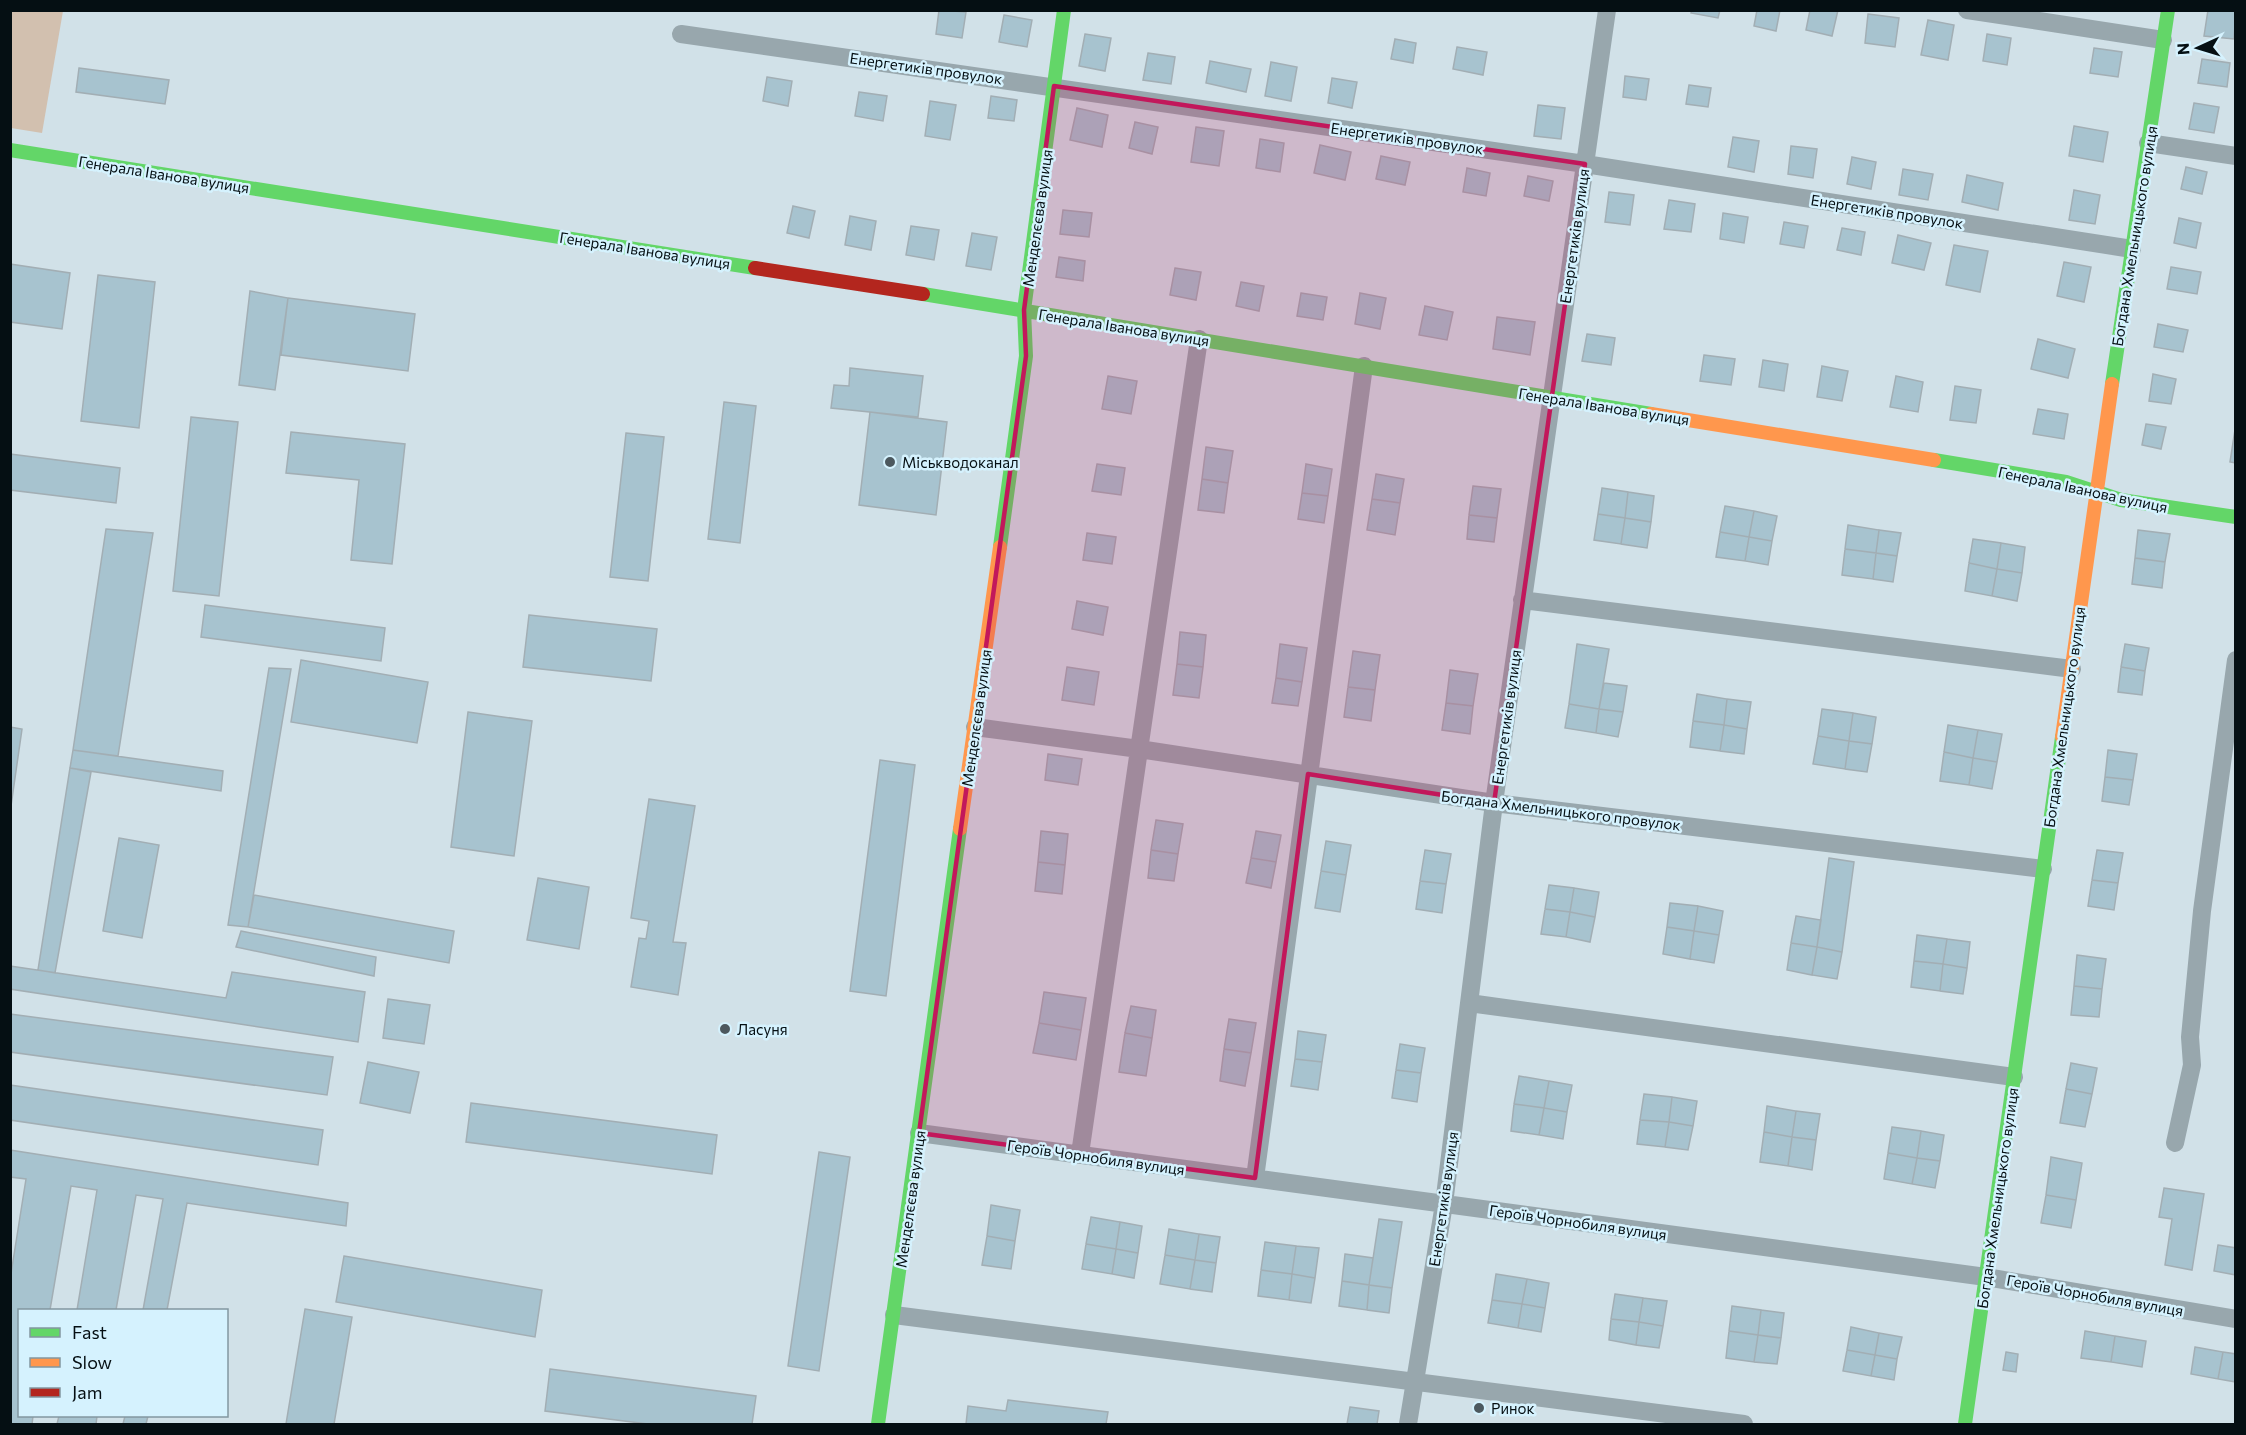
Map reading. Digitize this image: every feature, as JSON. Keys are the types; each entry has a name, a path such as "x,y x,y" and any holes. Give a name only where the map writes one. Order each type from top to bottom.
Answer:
{"street":[{"name":"Менделєєва вулиця","path":"878,1425 1026,356 1024,310 1064,10"},
{"name":"Енергетиків вулиця","path":"1408,1425 1444,1204 1494,803 1607,10"},
{"path":"1967,10 2163,40"},
{"name":"Богдана Хмельницького вулиця","path":"1965,1425 2096,492 2168,10"},
{"name":"Енергетиків провулок","path":"681,34 1054,86 2132,249"},
{"path":"2148,142 2235,156"},
{"name":"Генерала Іванова вулиця","path":"10,150 1364,366 2066,482 2121,500 2235,517"},
{"path":"1080,1154 1199,339"},
{"path":"1255,1178 1364,366"},
{"path":"1522,600 2072,669"},
{"path":"2175,1143 2192,1065 2190,1037 2202,911 2235,660"},
{"name":"Богдана Хмельницького провулок","path":"975,727 1139,749 1494,803 2043,869"},
{"path":"1469,1003 2014,1077"},
{"name":"Героїв Чорнобиля вулиця","path":"919,1132 1986,1277 2235,1319"},
{"path":"894,1315 1416,1380 1744,1425"}],"highlighted area":[{"path":"1054,86 1585,164 1494,803 1308,774 1255,1178 919,1133 1026,356 1024,310"}],"shaded area":[{"path":"10,11 63,11 42,133 11,128"}],"building":[{"path":"939,10 966,12 962,38 936,34"},
{"path":"1692,10 1720,10 1718,18 1691,13"},
{"path":"1757,10 1780,10 1776,31 1754,26"},
{"path":"1810,10 1838,10 1832,36 1806,30"},
{"path":"2208,10 2236,11 2234,39 2204,36"},
{"path":"1868,14 1899,18 1895,47 1865,43"},
{"path":"1004,15 1032,20 1027,47 999,42"},
{"path":"1928,20 1954,25 1948,60 1921,55"},
{"path":"1085,34 1111,38 1105,71 1079,66"},
{"path":"1987,34 2011,38 2007,65 1983,61"},
{"path":"1395,39 1416,43 1413,63 1391,59"},
{"path":"1457,47 1487,52 1483,75 1453,69"},
{"path":"2094,48 2122,52 2118,77 2090,73"},
{"path":"1148,53 1175,57 1171,84 1143,80"},
{"path":"2202,59 2230,63 2227,87 2198,83"},
{"path":"1210,61 1251,69 1246,92 1206,83"},
{"path":"1271,62 1297,67 1291,101 1265,96"},
{"path":"79,68 169,80 165,104 76,92"},
{"path":"1625,76 1649,79 1646,100 1623,97"},
{"path":"767,77 792,81 788,106 763,101"},
{"path":"1332,78 1357,82 1352,108 1328,103"},
{"path":"1689,85 1711,88 1708,107 1686,104"},
{"path":"859,92 887,96 883,121 855,116"},
{"path":"991,96 1017,100 1014,121 988,118"},
{"path":"930,101 956,105 950,140 925,136"},
{"path":"2194,103 2219,107 2214,133 2189,129"},
{"path":"1538,105 1565,108 1561,139 1534,136"},
{"path":"1077,108 1108,115 1102,147 1070,140"},
{"path":"1135,122 1158,127 1152,154 1129,148"},
{"path":"2074,126 2108,132 2103,162 2069,156"},
{"path":"1196,127 1224,131 1219,166 1191,162"},
{"path":"1733,137 1759,141 1754,172 1728,167"},
{"path":"1260,139 1284,143 1280,172 1256,168"},
{"path":"1320,145 1351,152 1345,180 1314,173"},
{"path":"1791,146 1817,149 1813,178 1788,174"},
{"path":"1381,156 1410,162 1405,185 1376,179"},
{"path":"1852,157 1876,162 1871,189 1847,184"},
{"path":"2186,167 2207,172 2202,194 2181,189"},
{"path":"1467,168 1490,173 1486,196 1463,192"},
{"path":"1903,169 1933,174 1928,200 1899,195"},
{"path":"1967,175 2003,183 1998,210 1962,202"},
{"path":"1528,176 1553,181 1549,201 1524,196"},
{"path":"2074,190 2100,195 2095,224 2069,220"},
{"path":"1609,192 1634,195 1630,225 1605,222"},
{"path":"1669,200 1695,204 1691,232 1664,229"},
{"path":"793,206 815,211 809,238 787,233"},
{"path":"1063,210 1092,213 1089,237 1060,234"},
{"path":"1723,213 1748,217 1744,243 1720,239"},
{"path":"850,216 876,221 871,250 845,245"},
{"path":"2179,218 2201,223 2196,248 2174,243"},
{"path":"1784,222 1808,226 1804,248 1780,244"},
{"path":"911,226 939,230 934,260 906,255"},
{"path":"1842,228 1865,232 1861,255 1837,250"},
{"path":"972,233 997,237 991,270 966,266"},
{"path":"1898,235 1931,243 1924,270 1892,263"},
{"path":"1954,245 1988,251 1980,292 1946,285"},
{"path":"1059,257 1085,261 1083,281 1056,277"},
{"path":"2064,262 2091,267 2084,302 2057,296"},
{"path":"10,264 70,273 62,329 10,322"},
{"path":"2171,267 2201,272 2197,294 2167,289"},
{"path":"1175,268 1201,272 1196,300 1170,295"},
{"path":"98,275 155,282 139,428 81,421"},
{"path":"1241,282 1264,286 1259,311 1236,306"},
{"path":"250,291 288,298 275,390 239,385"},
{"path":"1301,293 1327,297 1323,320 1297,316"},
{"path":"1360,293 1386,298 1380,329 1355,324"},
{"path":"288,298 415,314 408,371 281,355"},
{"path":"1425,306 1453,312 1447,340 1419,335"},
{"path":"1497,317 1535,322 1530,355 1493,349"},
{"path":"2158,324 2188,330 2183,352 2154,347"},
{"path":"1587,334 1615,338 1611,365 1582,361"},
{"path":"2038,339 2075,349 2068,378 2031,369"},
{"path":"1704,355 1735,359 1731,385 1700,381"},
{"path":"1763,360 1788,364 1784,391 1759,387"},
{"path":"1822,366 1848,371 1842,401 1817,397"},
{"path":"850,368 923,376 918,417 831,408 834,385 849,386"},
{"path":"2153,374 2176,379 2171,404 2149,401"},
{"path":"1108,376 1137,381 1131,414 1102,409"},
{"path":"1896,376 1923,382 1918,412 1890,407"},
{"path":"1955,386 1981,390 1976,423 1950,420"},
{"path":"724,402 756,406 740,543 708,539"},
{"path":"2038,409 2068,414 2064,439 2033,434"},
{"path":"870,412 947,422 936,515 859,505"},
{"path":"191,417 238,422 219,596 173,591"},
{"path":"2236,423 2236,463 2230,462"},
{"path":"2146,424 2166,427 2161,449 2142,445"},
{"path":"291,432 405,444 392,564 351,560 359,480 286,473"},
{"path":"626,433 664,437 648,581 610,577"},
{"path":"1206,447 1233,451 1228,483 1202,479"},
{"path":"10,454 120,468 116,503 10,490"},
{"path":"1097,464 1125,468 1121,495 1092,491"},
{"path":"1306,464 1332,469 1328,496 1302,493"},
{"path":"1376,474 1404,479 1400,503 1372,499"},
{"path":"1202,479 1228,483 1224,513 1198,510"},
{"path":"1473,486 1501,489 1497,518 1469,515"},
{"path":"1602,488 1628,492 1625,518 1598,514"},
{"path":"1628,492 1654,496 1651,522 1625,518"},
{"path":"1302,493 1328,496 1324,523 1298,519"},
{"path":"1372,499 1400,503 1395,535 1367,530"},
{"path":"1725,506 1754,511 1749,537 1720,532"},
{"path":"1754,511 1777,516 1772,541 1749,537"},
{"path":"1598,514 1625,518 1621,544 1594,540"},
{"path":"1469,515 1497,518 1494,542 1467,539"},
{"path":"1625,518 1651,522 1647,548 1621,544"},
{"path":"1848,525 1879,530 1876,553 1845,549"},
{"path":"106,529 153,533 118,756 73,750"},
{"path":"1879,530 1901,533 1897,556 1876,553"},
{"path":"2138,530 2170,534 2165,562 2135,558"},
{"path":"1720,532 1749,537 1745,561 1716,557"},
{"path":"1087,533 1116,537 1112,564 1083,560"},
{"path":"1749,537 1772,541 1768,565 1745,561"},
{"path":"1973,539 2001,543 1997,569 1969,563"},
{"path":"2001,543 2025,547 2022,573 1997,569"},
{"path":"1845,549 1876,553 1873,579 1842,575"},
{"path":"1876,553 1897,556 1893,582 1873,579"},
{"path":"2135,558 2165,562 2162,588 2132,584"},
{"path":"1969,563 1997,569 1992,596 1965,591"},
{"path":"1997,569 2022,573 2017,601 1992,596"},
{"path":"1077,601 1108,607 1103,635 1072,629"},
{"path":"205,605 385,628 381,661 201,637"},
{"path":"529,615 657,629 651,681 523,667"},
{"path":"1180,632 1206,635 1203,667 1177,664"},
{"path":"1280,644 1307,648 1302,682 1276,678"},
{"path":"1577,644 1609,649 1599,709 1569,704"},
{"path":"2125,644 2149,648 2145,671 2121,667"},
{"path":"1353,651 1380,655 1375,690 1348,687"},
{"path":"301,660 428,682 417,743 291,722"},
{"path":"1177,664 1203,667 1199,698 1173,695"},
{"path":"1067,667 1099,672 1094,705 1062,700"},
{"path":"2121,667 2145,671 2142,695 2118,692"},
{"path":"269,668 291,669 248,927 228,925"},
{"path":"1450,670 1478,674 1473,706 1446,703"},
{"path":"1276,678 1302,682 1298,706 1272,703"},
{"path":"1604,683 1627,686 1623,712 1599,709"},
{"path":"1348,687 1375,690 1371,721 1344,717"},
{"path":"1697,694 1727,699 1724,725 1693,721"},
{"path":"1727,699 1751,702 1747,729 1724,725"},
{"path":"1446,703 1473,706 1470,734 1442,730"},
{"path":"1569,704 1599,709 1596,733 1565,728"},
{"path":"1599,709 1623,712 1618,737 1596,733"},
{"path":"1822,709 1853,713 1849,741 1818,736"},
{"path":"468,712 532,721 514,856 451,847"},
{"path":"1853,713 1876,717 1872,744 1849,741"},
{"path":"1693,721 1724,725 1720,751 1690,747"},
{"path":"1724,725 1747,729 1744,754 1720,751"},
{"path":"1948,725 1978,730 1973,758 1944,752"},
{"path":"10,727 22,729 10,813"},
{"path":"1978,730 2002,734 1997,762 1973,758"},
{"path":"1818,736 1849,741 1845,769 1813,764"},
{"path":"1849,741 1872,744 1867,772 1845,769"},
{"path":"73,750 223,771 221,791 70,768"},
{"path":"2108,750 2137,754 2133,780 2105,777"},
{"path":"1944,752 1973,758 1969,785 1940,781"},
{"path":"1048,754 1082,759 1078,785 1045,780"},
{"path":"1973,758 1997,762 1992,789 1969,785"},
{"path":"880,760 915,765 886,996 850,991"},
{"path":"70,768 91,772 55,973 38,970"},
{"path":"2105,777 2133,780 2129,805 2102,801"},
{"path":"649,799 695,806 673,942 686,943 678,995 631,987 639,938 646,939 649,921 631,918"},
{"path":"1156,820 1183,824 1178,854 1151,850"},
{"path":"1041,831 1068,834 1065,865 1038,862"},
{"path":"1256,831 1281,835 1276,862 1251,858"},
{"path":"119,838 159,845 142,938 103,931"},
{"path":"1326,841 1351,845 1346,875 1321,871"},
{"path":"1151,850 1178,854 1174,881 1148,878"},
{"path":"1425,850 1451,854 1446,884 1420,881"},
{"path":"2097,850 2123,853 2118,883 2092,880"},
{"path":"1251,858 1276,862 1271,888 1246,883"},
{"path":"1829,858 1854,862 1842,952 1817,947"},
{"path":"1038,862 1065,865 1062,894 1035,891"},
{"path":"1321,871 1346,875 1340,912 1315,908"},
{"path":"538,878 589,887 579,949 527,940"},
{"path":"2092,880 2118,883 2114,910 2088,906"},
{"path":"1420,881 1446,884 1442,913 1416,909"},
{"path":"1549,885 1574,888 1570,912 1545,909"},
{"path":"1574,888 1599,892 1595,917 1570,912"},
{"path":"254,895 454,931 449,963 248,927"},
{"path":"1670,903 1698,906 1694,931 1667,927"},
{"path":"1698,906 1723,911 1719,935 1694,931"},
{"path":"1545,909 1570,912 1566,937 1541,934"},
{"path":"1570,912 1595,917 1590,942 1566,937"},
{"path":"1796,916 1821,920 1817,947 1791,943"},
{"path":"1667,927 1694,931 1690,959 1663,954"},
{"path":"241,931 376,957 374,976 236,947"},
{"path":"1694,931 1719,935 1714,963 1690,959"},
{"path":"1917,935 1947,939 1943,964 1914,961"},
{"path":"1947,939 1970,942 1967,968 1943,964"},
{"path":"1791,943 1817,947 1812,975 1787,970"},
{"path":"1817,947 1842,952 1837,979 1812,975"},
{"path":"2077,955 2106,959 2102,989 2074,986"},
{"path":"1914,961 1943,964 1940,991 1911,987"},
{"path":"1943,964 1967,968 1963,994 1940,991"},
{"path":"10,966 226,998 232,972 365,992 358,1042 10,989"},
{"path":"2074,986 2102,989 2099,1017 2071,1015"},
{"path":"1044,992 1086,998 1081,1030 1039,1023"},
{"path":"388,999 430,1005 424,1044 383,1038"},
{"path":"1131,1006 1156,1010 1152,1038 1125,1033"},
{"path":"10,1014 333,1057 327,1095 10,1052"},
{"path":"1229,1019 1256,1023 1251,1053 1224,1049"},
{"path":"1039,1023 1081,1030 1076,1060 1033,1053"},
{"path":"1298,1031 1326,1035 1322,1062 1295,1059"},
{"path":"1125,1033 1152,1038 1146,1076 1119,1072"},
{"path":"1400,1044 1425,1048 1421,1073 1396,1070"},
{"path":"1224,1049 1251,1053 1245,1086 1220,1081"},
{"path":"1295,1059 1322,1062 1318,1090 1291,1086"},
{"path":"368,1062 419,1072 410,1113 360,1103"},
{"path":"2071,1063 2097,1068 2092,1094 2066,1089"},
{"path":"1396,1070 1421,1073 1417,1102 1392,1098"},
{"path":"1519,1076 1549,1081 1544,1108 1514,1104"},
{"path":"1549,1081 1572,1085 1567,1112 1544,1108"},
{"path":"10,1085 323,1130 318,1165 10,1120"},
{"path":"2066,1089 2092,1094 2085,1127 2060,1123"},
{"path":"1644,1094 1672,1097 1669,1122 1640,1120"},
{"path":"1672,1097 1697,1101 1693,1126 1669,1122"},
{"path":"471,1103 717,1135 712,1174 466,1142"},
{"path":"1514,1104 1544,1108 1539,1135 1511,1131"},
{"path":"1767,1106 1796,1111 1792,1137 1764,1132"},
{"path":"1544,1108 1567,1112 1563,1139 1539,1135"},
{"path":"1796,1111 1820,1114 1816,1140 1792,1137"},
{"path":"1640,1120 1669,1122 1665,1147 1637,1144"},
{"path":"1669,1122 1693,1126 1688,1150 1665,1147"},
{"path":"1892,1127 1921,1131 1917,1158 1888,1153"},
{"path":"1921,1131 1944,1135 1940,1161 1917,1158"},
{"path":"1764,1132 1792,1137 1788,1166 1760,1162"},
{"path":"1792,1137 1816,1140 1812,1170 1788,1166"},
{"path":"10,1150 348,1203 346,1226 187,1203 167,1309 143,1309 163,1199 136,1195 116,1309 77,1309 97,1190 71,1186 50,1309 18,1309 18,1417 33,1417 32,1424 10,1424 10,1280 26,1179 10,1177"},
{"path":"819,1152 850,1157 819,1371 788,1366"},
{"path":"1888,1153 1917,1158 1912,1184 1884,1179"},
{"path":"2051,1157 2082,1163 2076,1200 2046,1195"},
{"path":"1917,1158 1940,1161 1935,1188 1912,1184"},
{"path":"2164,1188 2204,1194 2192,1270 2165,1265 2172,1219 2159,1217"},
{"path":"2046,1195 2076,1200 2071,1228 2041,1223"},
{"path":"991,1205 1020,1210 1015,1241 987,1236"},
{"path":"1091,1217 1120,1222 1116,1249 1086,1244"},
{"path":"1379,1219 1402,1222 1392,1288 1369,1285"},
{"path":"1120,1222 1142,1226 1138,1253 1116,1249"},
{"path":"1169,1229 1199,1234 1195,1260 1165,1255"},
{"path":"1199,1234 1220,1237 1216,1263 1195,1260"},
{"path":"987,1236 1015,1241 1011,1269 982,1265"},
{"path":"1265,1242 1296,1246 1292,1274 1261,1270"},
{"path":"1086,1244 1116,1249 1112,1274 1082,1269"},
{"path":"2218,1245 2236,1248 2236,1275 2214,1271"},
{"path":"1296,1246 1319,1248 1315,1278 1292,1274"},
{"path":"1116,1249 1138,1253 1134,1278 1112,1274"},
{"path":"1345,1254 1373,1258 1369,1285 1342,1281"},
{"path":"1165,1255 1195,1260 1190,1289 1160,1284"},
{"path":"344,1256 542,1290 535,1337 336,1302"},
{"path":"1195,1260 1216,1263 1212,1292 1190,1289"},
{"path":"1261,1270 1292,1274 1289,1300 1258,1296"},
{"path":"1292,1274 1315,1278 1311,1303 1289,1300"},
{"path":"1496,1274 1527,1279 1522,1304 1492,1300"},
{"path":"1527,1279 1549,1283 1545,1308 1522,1304"},
{"path":"1342,1281 1369,1285 1367,1310 1339,1306"},
{"path":"1369,1285 1392,1288 1389,1313 1367,1310"},
{"path":"1615,1294 1643,1298 1639,1322 1611,1319"},
{"path":"1643,1298 1667,1301 1663,1326 1639,1322"},
{"path":"1492,1300 1522,1304 1518,1328 1488,1323"},
{"path":"1522,1304 1545,1308 1541,1332 1518,1328"},
{"path":"1732,1306 1761,1310 1758,1335 1729,1331"},
{"path":"305,1309 352,1317 334,1424 286,1424"},
{"path":"1761,1310 1784,1313 1781,1338 1758,1335"},
{"path":"1611,1319 1639,1322 1636,1345 1609,1340"},
{"path":"1639,1322 1663,1326 1659,1348 1636,1345"},
{"path":"1851,1327 1879,1333 1875,1355 1847,1350"},
{"path":"1729,1331 1758,1335 1754,1362 1726,1358"},
{"path":"2085,1331 2115,1336 2111,1362 2081,1358"},
{"path":"1879,1333 1902,1337 1897,1359 1875,1355"},
{"path":"1758,1335 1781,1338 1777,1364 1754,1362"},
{"path":"2115,1336 2146,1341 2142,1367 2111,1362"},
{"path":"2195,1347 2223,1352 2218,1379 2191,1374"},
{"path":"1847,1350 1875,1355 1871,1376 1843,1371"},
{"path":"2006,1352 2018,1354 2016,1372 2003,1370"},
{"path":"2223,1352 2236,1354 2236,1382 2218,1379"},
{"path":"1875,1355 1897,1359 1894,1380 1871,1376"},
{"path":"550,1369 756,1396 752,1424 648,1424 545,1411"},
{"path":"1008,1400 1108,1412 1106,1424 966,1424 968,1406 1006,1411"},
{"path":"1350,1407 1379,1411 1377,1424 1347,1424"},
{"path":"59,1417 97,1417 96,1424 57,1424"},
{"path":"125,1417 148,1417 146,1424 123,1424"}],"traffic: fast":[{"path":"1000,547 1026,356 1024,310 1064,10"},
{"path":"2112,384 2168,10"},
{"path":"10,150 755,268"},
{"path":"923,294 1651,414"},
{"path":"1934,460 2066,482 2121,500 2236,517"},
{"path":"1965,1424 2062,737"},
{"path":"878,1424 960,829"}],"traffic: slow":[{"path":"2062,737 2112,384"},
{"path":"1651,414 1934,460"},
{"path":"960,829 1000,547"}],"traffic: jam":[{"path":"755,268 923,294"}],"place":[{"name":"Міськводоканал","path":"890,462"},
{"name":"Ласуня","path":"725,1029"},
{"name":"Ринок","path":"1479,1408"}]}
